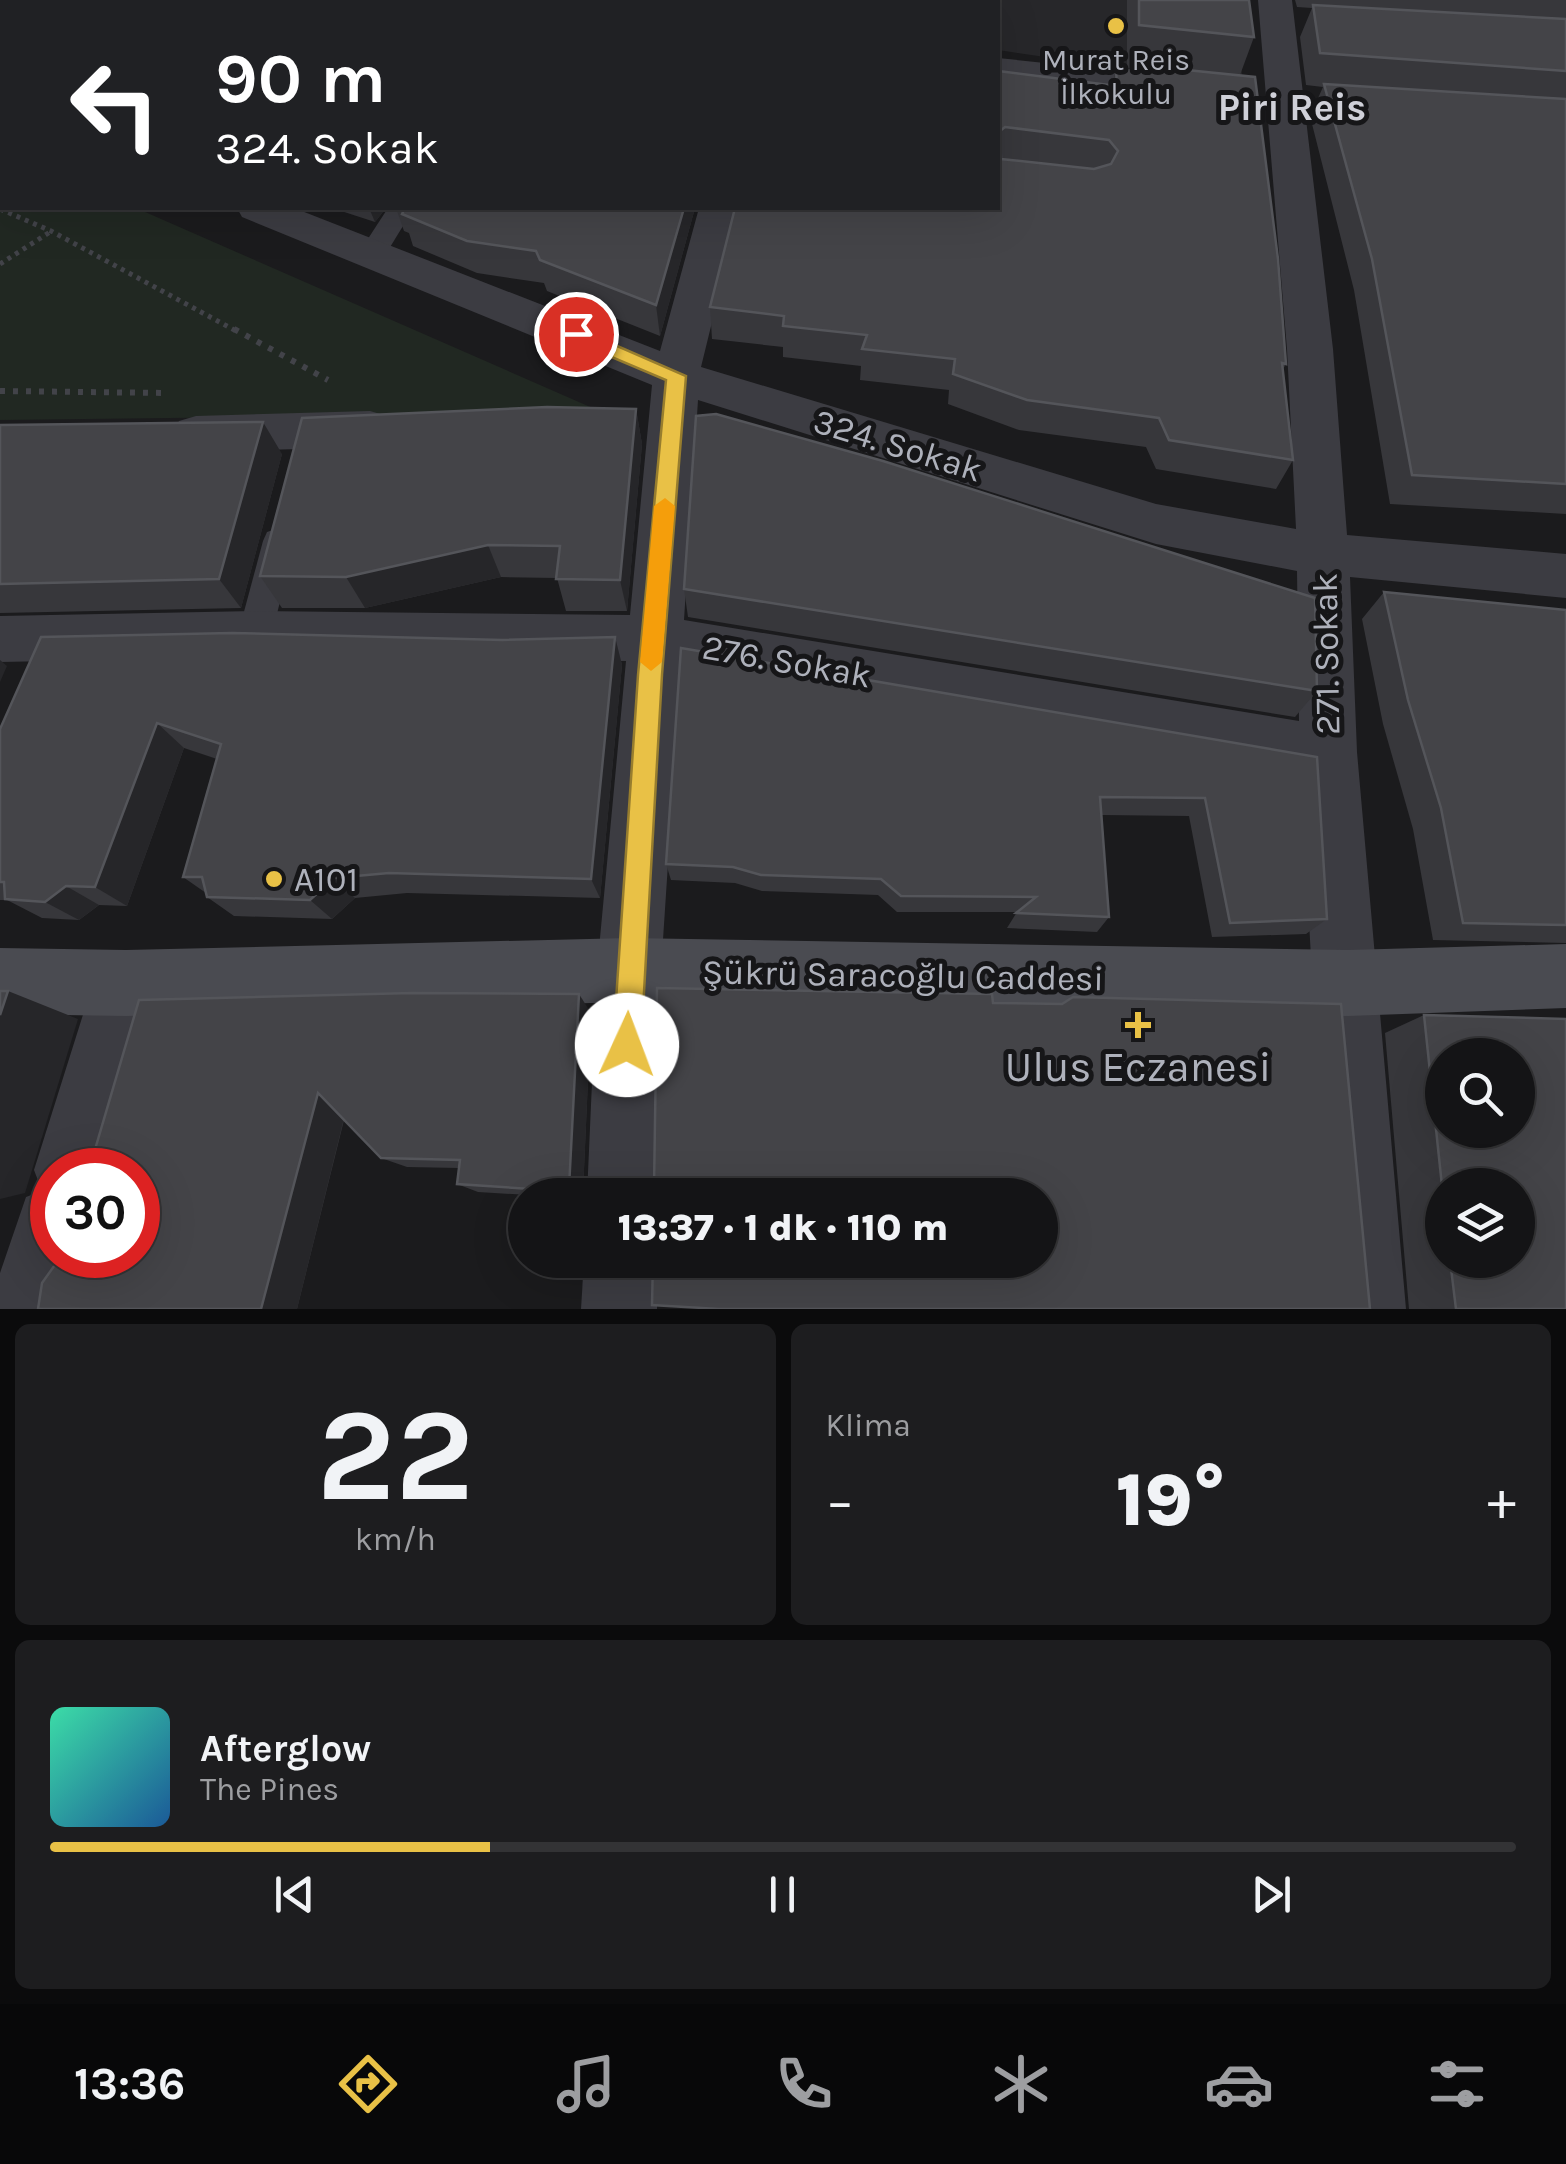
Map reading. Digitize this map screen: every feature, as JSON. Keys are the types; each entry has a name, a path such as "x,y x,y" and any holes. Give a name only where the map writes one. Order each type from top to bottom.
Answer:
{"street":[{"name":"271. Sokak","path":"1288,15 1271,97 1310,350 1323,554 1328,752 1348,983 1368,1309"},
{"path":"1000,69 1271,97"},
{"name":"324. Sokak","path":"262,210 374,251 661,403 1226,541 1566,576"},
{"path":"623,1178 629,970 653,638 661,403 719,210"},
{"path":"167,414 302,451 423,427"},
{"name":"276. Sokak","path":"26,638 254,634 653,638 1328,752"},
{"path":"26,638 29,688"},
{"name":"Şükrü Saracoğlu Caddesi","path":"0,981 126,983 629,970 1348,983 1566,976"},
{"path":"76,1148 126,983"},
{"path":"26,1309 35,1278"},
{"path":"620,1309 621,1278"}],"lane":[{"path":"374,251 400,210"},
{"path":"254,634 282,530"}],"path":[{"path":"2,210 51,231 338,385"},
{"path":"0,264 51,231"},
{"path":"0,391 167,414"}],"shaded area":[{"name":"Murat Reis İlkokulu","path":"1000,0 1229,0 1243,79 1127,69 1000,50"},
{"path":"0,210 141,210 604,413 0,420"}],"building":[{"path":"1139,0 1249,0 1254,37 1139,25"},
{"path":"1313,5 1566,19 1566,71 1320,53"},
{"path":"1137,65 1255,77 1278,259 1286,364 1282,363 1293,460 1169,440 1159,418 1027,400 953,374 955,359 862,349 867,335 783,326 784,316 710,307 734,210 1000,210 1000,131 1000,71 1117,86 1116,69 1137,71","holes":["1005,127 1109,140 1118,151 1111,164 1094,169 1001,159 1000,131"]},
{"path":"1324,84 1566,99 1566,484 1412,475 1372,259"},
{"path":"404,210 683,210 656,305 540,260 536,251 467,241 402,214"},
{"path":"547,407 636,409 620,580 556,579 560,546 488,545 346,577 260,576 302,418"},
{"path":"716,414 883,461 1315,598 1317,691 684,589 696,416"},
{"path":"263,422 219,579 0,584 0,425"},
{"path":"1384,592 1566,610 1566,925 1463,923 1441,808 1408,700"},
{"path":"232,633 502,640 615,637 591,879 389,873 334,878 310,900 207,897 202,877 183,877 221,744 157,723 95,887 66,886 45,902 5,899 4,882 0,882 0,729 41,637"},
{"path":"681,648 1317,757 1327,919 1230,923 1205,798 1100,797 1109,917 1016,913 1036,897 901,896 881,879 761,875 733,867 666,864"},
{"path":"657,988 992,994 993,1003 1062,1004 1073,997 1341,1004 1370,1309 719,1309 652,1305 653,1278 1058,1278 1058,1178 654,1178"},
{"path":"0,991 8,991 0,1015"},
{"path":"412,993 579,994 570,1178 508,1178 508,1188 457,1184 460,1160 381,1158 318,1093 261,1309 38,1309 46,1278 160,1278 160,1148 95,1148 139,1000"},
{"path":"1424,1015 1566,1019 1566,1309 1456,1309 1452,1278 1535,1278 1535,1168 1440,1168 1438,1148 1535,1148 1535,1038 1426,1038"}],"slow traffic":[{"path":"651,662 665,506"}],"place":[{"name":"Murat Reis İlkokulu","path":"1116,26"},
{"name":"A101","path":"274,879"},
{"name":"Ulus Eczanesi","path":"1138,1025"}],"district":[{"name":"Piri Reis","path":"1292,107"}],"route":[{"path":"576,334 676,376 650,675 627,1045"}]}
